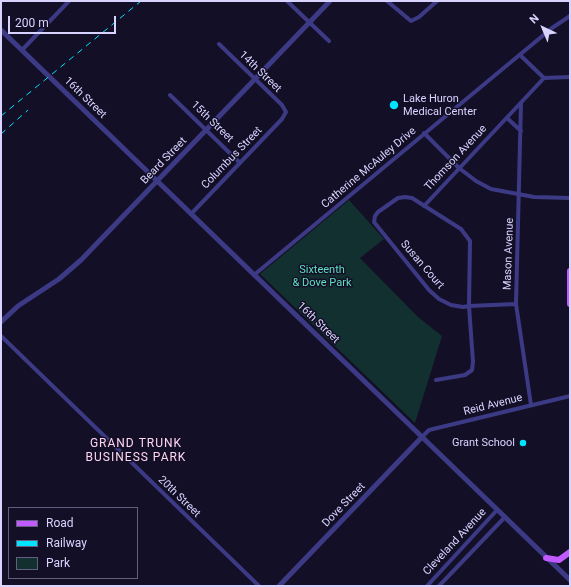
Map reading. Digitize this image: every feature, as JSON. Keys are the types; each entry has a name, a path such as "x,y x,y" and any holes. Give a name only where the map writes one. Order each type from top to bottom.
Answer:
{"main road":[{"path":"570,271 570,304"},
{"path":"546,558 559,560 570,552"}],"street":[{"path":"22,50 69,1"},
{"path":"287,1 329,41"},
{"name":"Beard Street","path":"1,322 18,306 68,273 330,1"},
{"path":"387,1 411,21 420,17 437,1"},
{"name":"Catherine McAuley Drive","path":"254,275 552,28 570,16"},
{"name":"16th Street","path":"1,30 570,580"},
{"name":"14th Street","path":"219,44 285,109 285,114"},
{"path":"520,55 544,78 570,77"},
{"name":"Thomson Avenue","path":"373,219 378,212 402,197 412,198 424,206 544,78"},
{"name":"15th Street","path":"170,95 240,163"},
{"name":"Mason Avenue","path":"521,103 522,131 516,304 531,405"},
{"name":"Columbus Street","path":"191,214 285,114"},
{"path":"507,118 522,131"},
{"path":"424,134 459,168 476,181 491,189 534,197 570,198"},
{"path":"424,206 461,229 468,237 471,247 469,306 473,362 472,370 465,375 436,380"},
{"name":"Susan Court","path":"373,219 434,295 451,305 469,306 516,304"},
{"name":"20th Street","path":"1,336 259,586"},
{"name":"Reid Avenue","path":"422,437 429,430 570,396"},
{"name":"Dove Street","path":"279,586 422,437"},
{"name":"Cleveland Avenue","path":"427,586 497,510"},
{"name":"Cleveland Avenue","path":"440,586 505,517"}],"green space":[{"name":"Sixteenth & Dove Park","path":"349,200 384,239 360,258 418,317 442,336 415,423 260,274"}],"railway":[{"path":"1,116 141,1"},
{"path":"1,134 28,110"}],"place":[{"name":"Lake Huron Medical Center","path":"394,105"},
{"name":"Grant School","path":"523,443"}],"district":[{"name":"GRAND TRUNK BUSINESS PARK","path":"136,451"}]}
